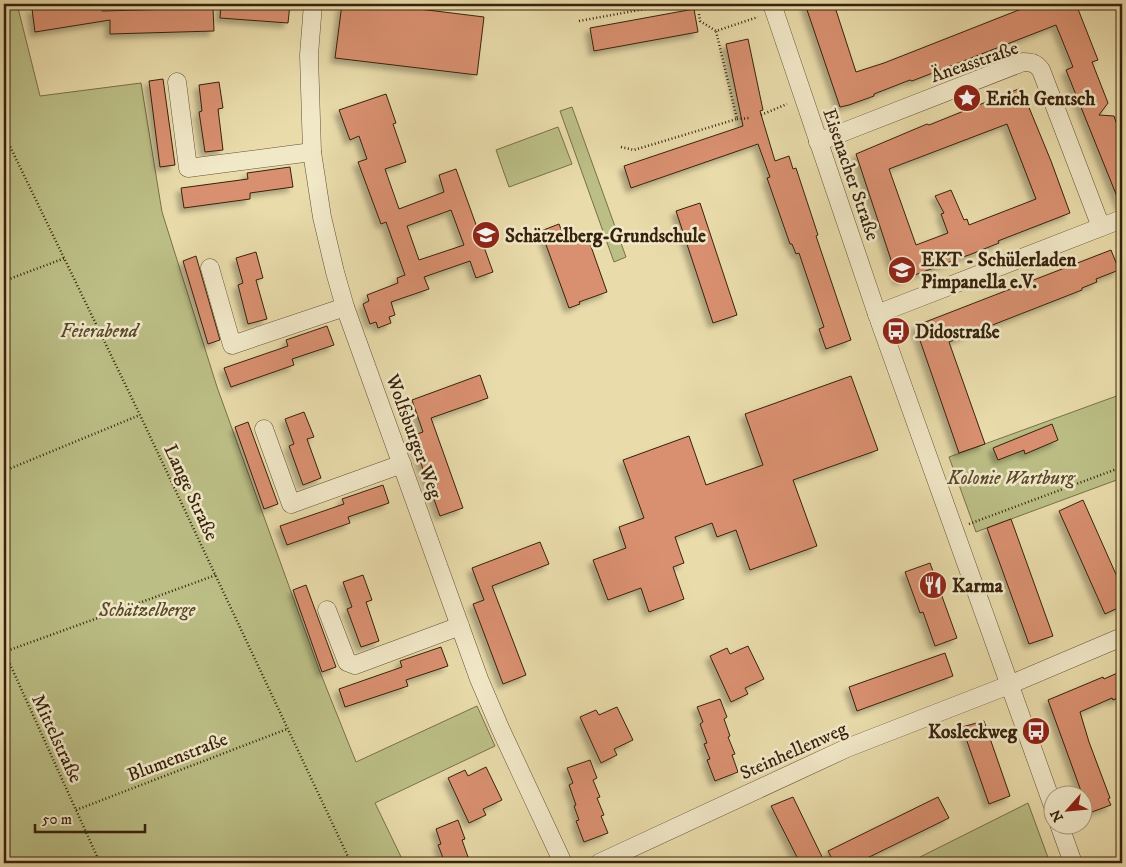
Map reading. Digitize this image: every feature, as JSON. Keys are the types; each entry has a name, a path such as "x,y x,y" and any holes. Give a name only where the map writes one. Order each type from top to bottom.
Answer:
{"street":[{"name":"Wolfsburger Weg","path":"313,4 309,55 312,152 322,216 346,307 479,679 496,720 563,863"},
{"name":"Eisenacher Straße","path":"772,4 877,314 1045,784"},
{"name":"Äneasstraße","path":"818,142 1022,62 1030,62 1037,65 1041,70 1101,227"},
{"path":"176,82 188,168 312,152"},
{"path":"877,314 1122,219"},
{"path":"210,268 232,345 346,307"},
{"path":"264,429 291,504 402,464"},
{"path":"327,610 347,662 355,665 460,626"},
{"path":"1009,686 1122,637"},
{"name":"Steinhellenweg","path":"599,863 847,748 1009,686"},
{"path":"1062,834 1072,863"}],"path":[{"path":"579,21 672,4"},
{"path":"696,4 700,22 716,31 737,119"},
{"path":"716,31 758,17"},
{"path":"760,114 787,104"},
{"path":"621,146 634,150 737,119 750,118"},
{"name":"Lange Straße","path":"4,134 140,415 351,863"},
{"path":"4,281 64,258"},
{"path":"4,471 140,415"},
{"path":"968,525 1122,467"},
{"path":"4,652 216,575"},
{"name":"Mittelstraße","path":"4,652 100,863"},
{"name":"Blumenstraße","path":"76,810 288,729"}],"green space":[{"name":"Schätzelberge","path":"4,4 17,4 40,96 141,83 162,212 217,387 320,672 356,762 477,706 495,746 375,803 404,863 4,863"},
{"path":"572,107 626,257 614,262 560,111"},
{"path":"558,127 572,164 509,187 496,150"},
{"name":"Kolonie Wartburg","path":"1122,394 1122,478 976,532 949,457"},
{"path":"1028,803 1050,863 908,863"}],"building":[{"path":"65,4 101,4 102,11 213,8 214,31 110,34 110,20 35,32 32,9"},
{"path":"221,4 290,4 288,23 220,18"},
{"path":"342,4 379,4 484,17 477,75 335,58"},
{"path":"805,4 834,4 856,72 884,63 1034,4 1076,4 1098,60 1092,62 1108,103 1099,115 1114,116 1122,140 1122,209 1066,70 1073,67 1056,25 874,94 874,96 840,107"},
{"path":"694,9 698,32 594,51 590,28"},
{"path":"748,39 763,110 760,111 775,161 789,156 793,169 796,168 818,235 816,236 851,340 826,349 819,329 824,327 799,253 796,254 792,244 790,244 767,178 770,177 758,144 631,188 624,166 743,126 726,44"},
{"path":"163,79 175,165 160,167 149,81"},
{"path":"219,82 223,108 218,109 223,150 205,152 199,112 202,111 199,85"},
{"path":"1021,88 1070,213 998,241 999,243 969,255 898,281 856,154 927,124 929,125","holes":["1007,124 1036,199 969,225 967,219 964,220 951,190 935,196 944,213 941,214 948,233 916,245 889,169"]},
{"path":"386,94 396,123 393,124 406,162 385,169 399,209 444,192 439,175 456,169 493,272 476,278 470,261 424,277 429,289 391,302 395,315 389,317 391,323 378,328 376,322 370,324 363,304 369,301 367,295 398,283 397,278 405,275 386,222 381,224 358,162 367,159 359,136 350,140 339,110","holes":["451,210 464,245 419,260 407,226"]},
{"path":"290,167 293,187 250,193 250,199 184,208 181,188 248,179 247,173"},
{"path":"700,203 737,315 713,323 676,211"},
{"path":"559,224 566,242 587,235 607,292 579,302 580,304 569,308 541,231"},
{"path":"1111,250 1119,270 1096,279 1097,282 1082,288 1082,290 949,342 985,444 959,453 915,326"},
{"path":"256,252 263,278 256,280 267,319 248,324 238,285 243,283 236,258"},
{"path":"196,256 220,340 208,344 183,261"},
{"path":"327,326 334,345 292,359 294,365 231,387 224,368 288,346 286,340"},
{"path":"480,375 488,398 431,418 463,508 440,516 411,436 423,432 412,400"},
{"path":"851,376 878,450 793,480 817,546 750,570 736,530 717,537 712,523 675,537 684,563 673,567 684,599 649,612 641,588 608,600 593,560 626,548 619,527 644,518 623,460 689,436 706,485 763,465 745,414"},
{"path":"304,412 314,437 307,439 321,478 303,485 289,446 294,444 285,419"},
{"path":"248,422 278,504 264,509 235,427"},
{"path":"1052,424 1058,440 1025,454 1024,450 998,460 993,448"},
{"path":"383,485 389,503 348,517 350,523 287,545 280,526 344,504 342,499"},
{"path":"1083,500 1122,588 1122,606 1105,614 1059,511"},
{"path":"1011,519 1053,636 1029,644 987,528"},
{"path":"540,542 549,564 492,586 526,675 503,684 473,604 484,600 472,568"},
{"path":"930,563 957,638 935,646 923,612 920,613 905,572"},
{"path":"363,575 372,600 366,602 379,641 361,647 347,609 352,607 343,582"},
{"path":"306,585 336,667 322,672 293,590"},
{"path":"748,646 764,679 745,688 748,694 731,702 710,656 727,648 730,654"},
{"path":"441,647 448,666 406,680 408,686 345,707 339,689 402,667 400,661"},
{"path":"945,653 953,676 857,711 849,687"},
{"path":"1122,671 1122,696 1113,700 1112,698 1080,712 1111,805 1094,811 1094,784 1078,784 1048,700 1103,677 1104,679"},
{"path":"720,699 727,717 724,719 730,736 728,737 735,754 732,755 738,772 715,781 707,760 710,759 704,744 707,743 700,724 703,722 697,707"},
{"path":"617,707 633,740 614,749 617,755 601,763 580,717 596,710 599,715"},
{"path":"984,721 1010,796 989,804 962,727"},
{"path":"590,760 597,778 593,780 600,797 597,798 604,815 601,816 608,833 584,842 576,821 579,820 569,785 573,783 567,768"},
{"path":"486,767 502,800 483,809 486,815 469,823 448,778 465,770 468,776"},
{"path":"793,797 825,863 800,863 771,806"},
{"path":"938,797 949,818 857,863 834,863 828,851"},
{"path":"458,820 465,839 462,840 468,857 466,858 468,863 445,863 438,845 441,844 436,829"}],"place":[{"name":"Erich Gentsch","path":"967,98"},
{"name":"Schätzelberg-Grundschule","path":"486,235"},
{"name":"EKT - Schülerladen Pimpanella e.V.","path":"902,270"},
{"name":"Didostraße","path":"896,331"},
{"name":"Karma","path":"933,585"},
{"name":"Kosleckweg","path":"1036,731"}],"park label":[{"name":"Feierabend","path":"99,330"}]}
